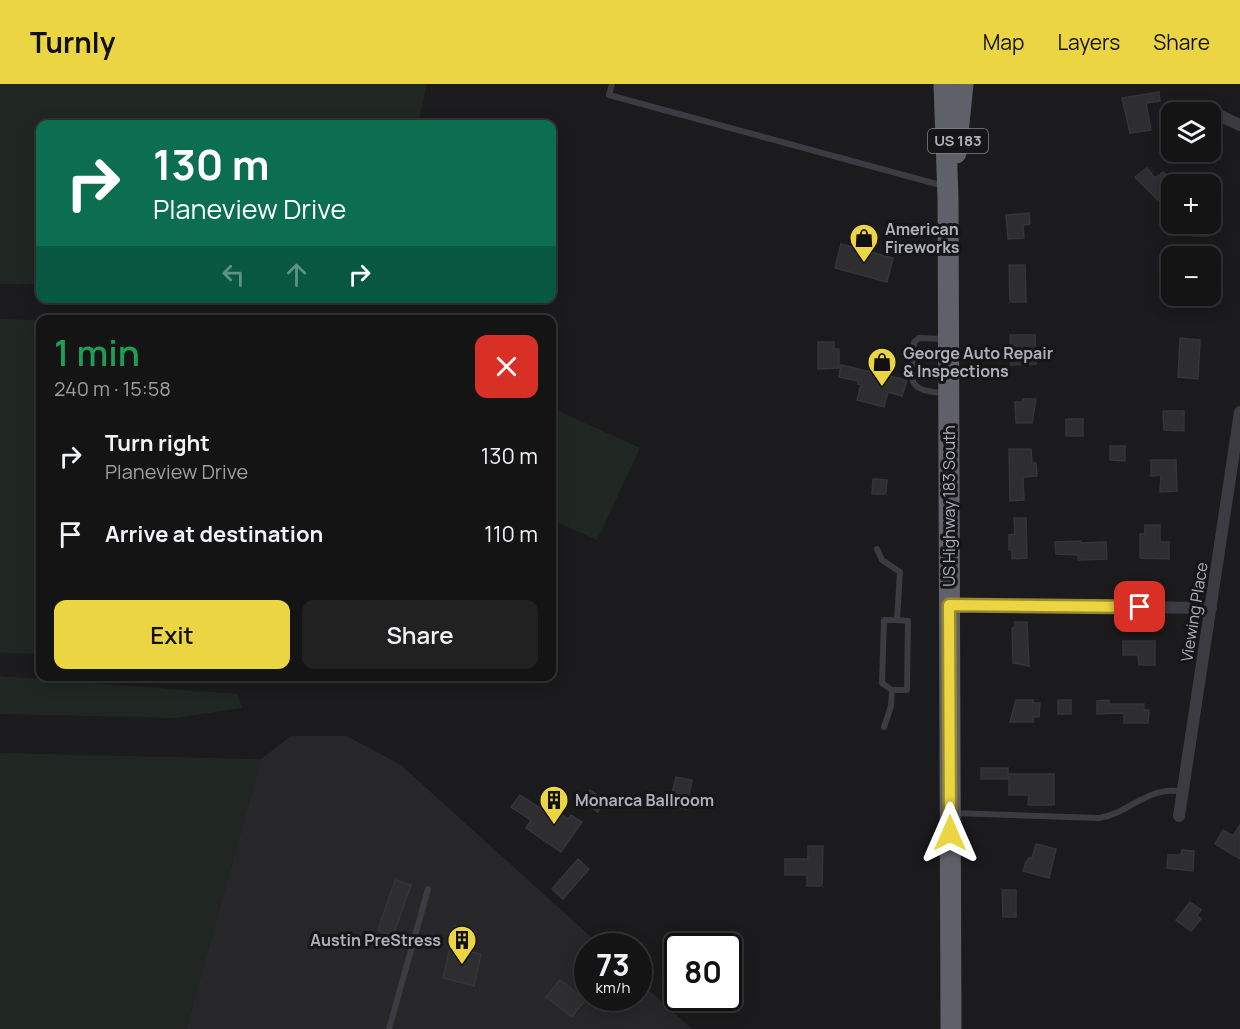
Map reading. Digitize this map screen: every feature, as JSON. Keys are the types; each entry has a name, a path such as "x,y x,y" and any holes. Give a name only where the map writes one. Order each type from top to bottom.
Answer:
{"highway":[{"name":"US Highway 183 South","path":"944,84 948,193 951,1029"},
{"name":"US Highway 183 South","path":"948,193 960,125 963,84"}],"street":[{"path":"1221,116 1240,125"},
{"name":"Viewing Place","path":"1179,816 1240,412"},
{"path":"949,605 1211,608"}],"lane":[{"path":"612,84 609,95 948,193"},
{"path":"949,339 919,338 914,342 912,380 915,387 922,392 949,393"},
{"path":"876,549 882,560 900,572 897,621"},
{"path":"884,620 897,621 908,621 907,690 892,690 882,683 884,620"},
{"path":"884,727 891,706 892,690"},
{"path":"950,813 1099,818 1119,813 1156,791 1170,789 1183,792"},
{"path":"388,1029 428,889"}],"shaded area":[{"path":"0,84 427,84 419,120 36,120 36,284 0,284"},
{"path":"0,319 36,320 36,654 0,653"},
{"path":"556,410 640,448 597,540 556,522"},
{"path":"0,676 36,679 36,681 66,681 237,694 242,708 175,718 0,714"},
{"name":"Austin PreStress","path":"291,736 347,736 401,765 587,933 574,933 574,1011 652,1011 652,993 664,1004 664,1011 672,1011 692,1029 186,1029 261,759"},
{"path":"0,753 261,759 186,1029 0,1029"}],"building":[{"path":"1159,92 1160,101 1146,103 1151,130 1130,133 1122,98"},
{"path":"1147,168 1155,178 1163,172 1165,174 1161,174 1161,197 1158,200 1135,177"},
{"path":"1029,213 1030,224 1023,225 1024,238 1008,239 1006,215"},
{"path":"1193,234 1209,234 1209,236 1193,236"},
{"name":"American Fireworks","path":"841,244 893,258 887,282 835,268"},
{"path":"1009,265 1025,265 1026,302 1010,302"},
{"path":"1010,335 1035,335 1036,364 1011,365"},
{"path":"1180,338 1200,340 1198,379 1178,377"},
{"path":"818,342 834,342 834,349 839,349 839,368 818,369"},
{"name":"George Auto Repair & Inspections","path":"841,365 907,380 902,396 888,392 884,407 857,400 861,385 858,381 839,377"},
{"path":"1023,399 1036,399 1032,423 1016,423 1015,402 1022,402"},
{"path":"1163,411 1184,411 1184,431 1164,430"},
{"path":"1066,419 1083,419 1083,436 1066,436"},
{"path":"1110,446 1125,446 1125,461 1110,460"},
{"path":"1009,449 1031,449 1032,463 1036,463 1037,476 1023,477 1024,500 1010,501"},
{"path":"1151,460 1176,460 1177,491 1160,492 1161,475 1151,476"},
{"path":"873,479 887,480 886,494 872,494"},
{"path":"1014,518 1026,518 1027,558 1012,559 1012,550 1009,550 1009,535 1015,534"},
{"path":"1145,525 1160,525 1160,542 1169,542 1169,559 1140,558 1140,534 1145,534"},
{"path":"1081,541 1081,543 1106,542 1107,559 1078,560 1078,555 1056,554 1055,542"},
{"path":"1015,622 1027,622 1029,666 1013,663 1012,628 1015,627"},
{"path":"1123,641 1155,641 1155,665 1139,665 1138,655 1123,655"},
{"path":"1016,700 1033,700 1033,703 1040,703 1039,717 1033,717 1033,722 1010,722"},
{"path":"1058,700 1071,700 1071,714 1058,714"},
{"path":"1109,700 1109,704 1144,704 1144,710 1149,710 1148,723 1124,723 1124,713 1097,714 1097,701"},
{"path":"981,768 1008,768 1008,779 981,779"},
{"path":"1009,774 1054,774 1054,805 1028,805 1029,795 1009,795"},
{"path":"676,777 692,780 686,809 669,805"},
{"path":"590,790 605,800 598,812 582,802"},
{"name":"Monarca Ballroom","path":"520,795 540,808 543,802 568,819 571,815 582,822 561,852 526,828 531,820 511,807"},
{"path":"1240,825 1240,859 1215,844 1223,830 1233,836"},
{"path":"1036,844 1056,849 1049,878 1023,871 1026,862 1032,858"},
{"path":"808,846 823,846 822,886 807,886 807,875 785,875 785,859 808,859"},
{"path":"1182,850 1194,851 1193,871 1167,868 1168,855 1181,855"},
{"path":"578,859 589,869 563,899 552,889"},
{"path":"395,880 411,885 393,936 378,930"},
{"path":"1002,890 1016,890 1016,917 1003,917"},
{"path":"1190,902 1201,910 1197,916 1201,919 1191,931 1176,920"},
{"name":"Austin PreStress","path":"455,926 476,931 471,952 481,954 474,986 443,978"},
{"path":"560,980 574,991 574,1011 577,1011 572,1017 546,997"}],"place":[{"name":"American Fireworks","path":"864,264"},
{"name":"George Auto Repair & Inspections","path":"882,388"},
{"name":"Monarca Ballroom","path":"554,826"},
{"name":"Austin PreStress","path":"462,966"}],"route":[{"path":"950,833 949,605 1140,607"}]}
